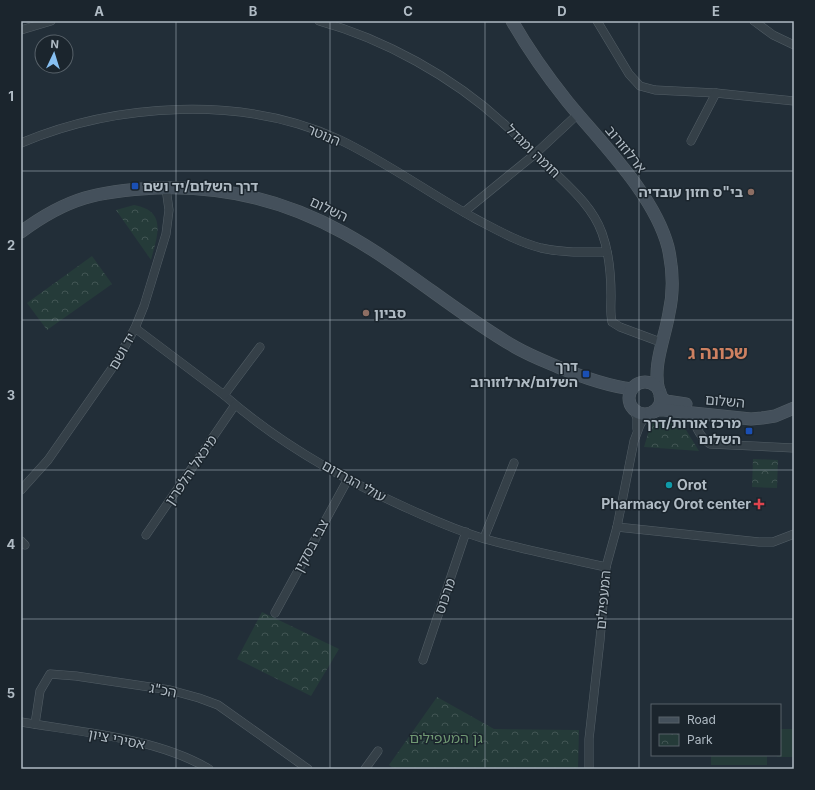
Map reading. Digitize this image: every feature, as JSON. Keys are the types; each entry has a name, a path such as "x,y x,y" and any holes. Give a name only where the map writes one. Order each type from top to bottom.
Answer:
{"street":[{"path":"21,30 51,21"},
{"name":"חומה ומגדל","path":"319,21 351,31 420,64 452,83 503,122 582,200 602,232 610,268 610,315 612,322 620,327 663,343"},
{"name":"ארלוזורוב","path":"512,21 546,73 632,180 652,210 667,245 671,261 673,288 670,313 659,361 657,377 660,393"},
{"path":"597,21 629,74 640,86 654,90 794,101"},
{"path":"754,21 773,35 794,46"},
{"path":"691,141 716,94"},
{"name":"הנוטר","path":"21,143 60,130 128,113 190,109 254,115 302,125 338,140 464,212 519,241 542,248 569,251 607,252"},
{"path":"464,212 535,154 578,114"},
{"name":"השלום","path":"21,232 37,220 56,209 85,197 118,191 166,188 188,188 232,192 272,202 310,216 345,233 370,248 516,348 564,370 597,381 616,386 637,386"},
{"name":"יד ושם","path":"21,490 48,460 115,364 135,328 144,306 166,234 169,210 166,188"},
{"name":"עולי הגרדום","path":"135,328 224,395 235,405 292,446 377,494 440,523 484,538 606,567"},
{"path":"224,395 260,347"},
{"name":"ארלוזורוב","path":"637,386 651,377 659,361"},
{"name":"השלום","path":"597,381 623,395 631,406"},
{"path":"651,384 660,393 660,404 655,410 649,413 641,414 631,406 630,393 637,386 651,384"},
{"name":"השלום","path":"660,393 666,401 671,403 743,410 761,410 794,405"},
{"name":"מיכאל הלפרין","path":"146,535 235,405"},
{"name":"המעפילים","path":"589,769 589,739 600,640 606,567 617,527 636,433 637,418 631,406"},
{"name":"השלום","path":"649,413 658,410 743,418 762,418 775,416 794,408"},
{"name":"המעפילים","path":"636,433 649,413"},
{"path":"690,413 704,440 710,444 794,448"},
{"path":"484,538 514,463"},
{"name":"צבי בסקין","path":"275,613 348,478"},
{"path":"617,527 759,542 773,542 794,534"},
{"name":"מרכוס","path":"423,660 466,532"},
{"name":"הכ\"ג","path":"35,724 40,691 50,674 76,676 170,690 218,705 308,769"},
{"name":"אסירי ציון","path":"21,722 144,744 166,750 209,769"},
{"path":"365,769 378,751"}],"green space":[{"path":"134,205 145,208 152,213 156,219 158,226 156,242 151,260 116,210"},
{"path":"92,256 112,284 47,330 27,303"},
{"path":"654,420 677,421 686,430 699,451 644,447 651,424"},
{"path":"753,459 778,460 777,488 752,487"},
{"path":"262,612 339,649 311,696 237,659"},
{"name":"גן המעפילים","path":"437,697 494,729 579,730 578,769 394,769 389,765"},
{"path":"781,729 794,729 794,757 777,757 781,756"},
{"path":"711,756 767,756 767,765 711,765"}],"place":[{"name":"דרך השלום/יד ושם","path":"135,186"},
{"name":"בי\"ס חזון עובדיה","path":"751,192"},
{"name":"סביון","path":"366,313"},
{"name":"דרך השלום/ארלוזורוב","path":"586,374"},
{"name":"מרכז אורות/דרך השלום","path":"749,431"},
{"name":"Orot","path":"669,485"},
{"name":"Pharmacy Orot center","path":"759,504"}],"district":[{"name":"שכונה ג","path":"718,353"}]}
